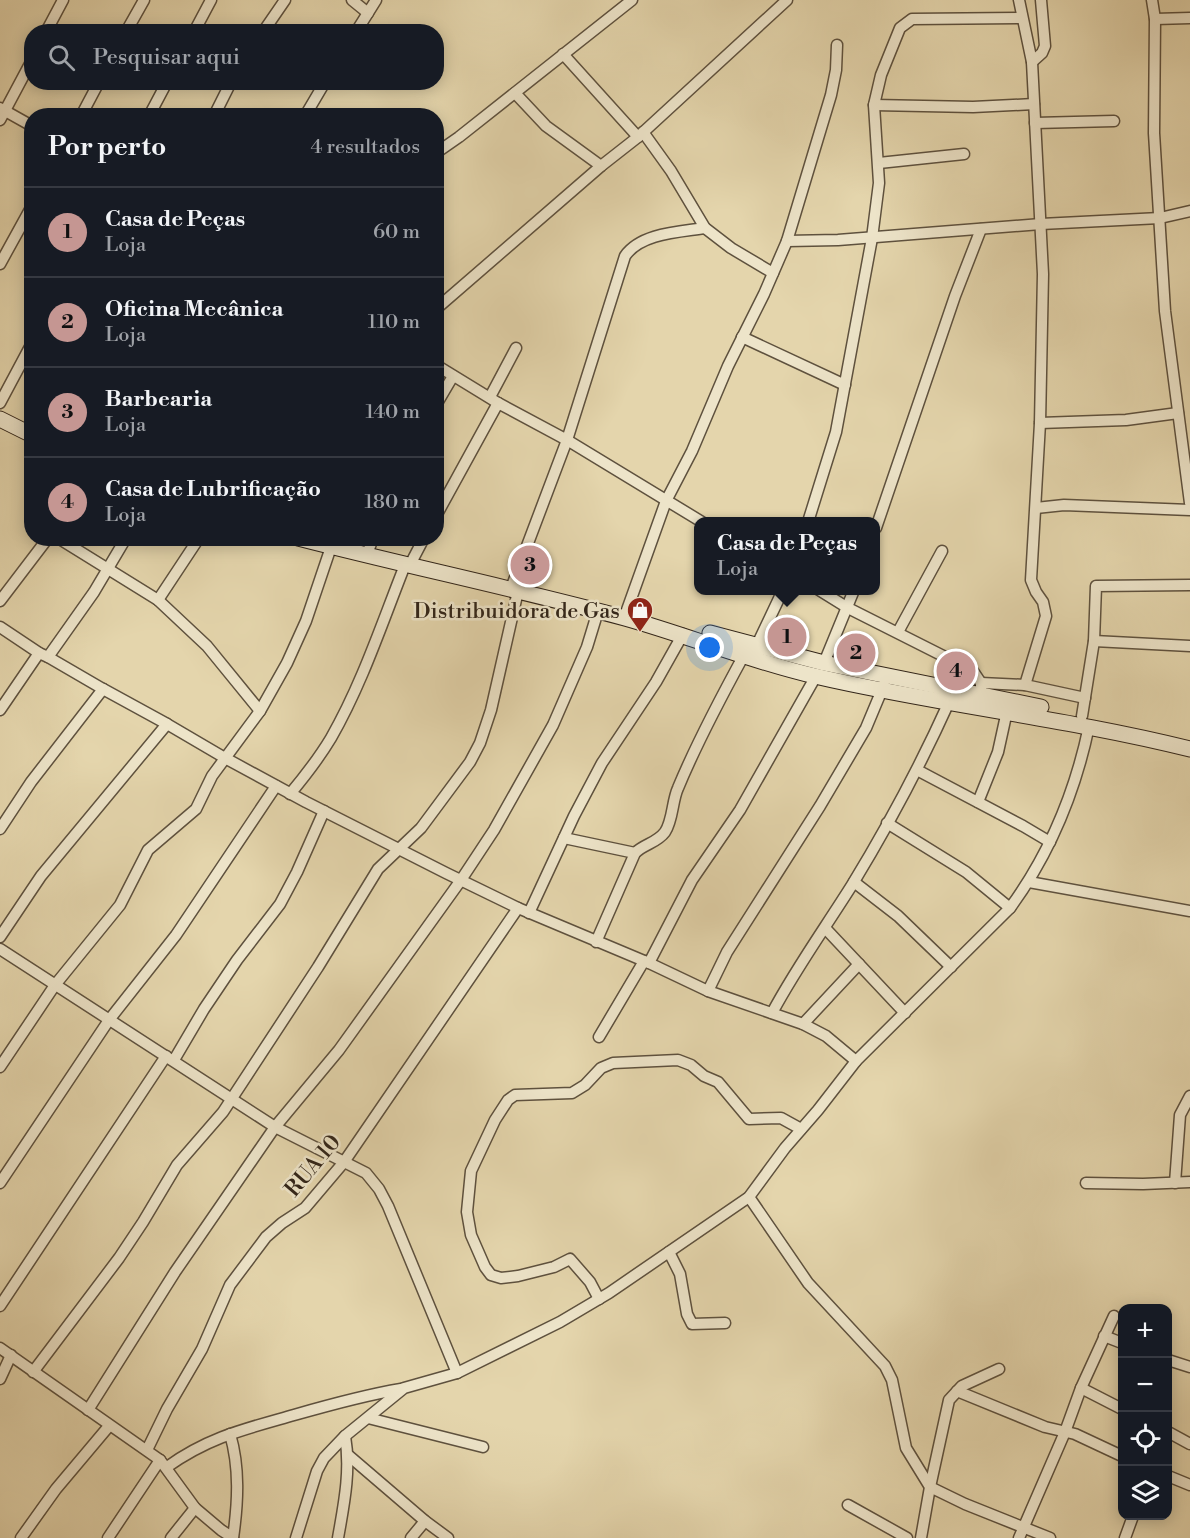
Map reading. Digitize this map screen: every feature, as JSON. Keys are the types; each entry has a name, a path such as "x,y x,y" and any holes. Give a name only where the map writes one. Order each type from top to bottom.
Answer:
{"main road":[{"path":"0,419 24,431"},
{"path":"0,430 24,440"},
{"path":"342,546 516,587 627,610 750,651"},
{"path":"375,546 409,562"},
{"path":"516,587 683,634 820,670 885,683 949,702 1086,721 1190,742"},
{"path":"885,683 981,689 1190,749"}],"street":[{"path":"50,24 63,0"},
{"path":"130,24 144,0"},
{"path":"198,24 212,0"},
{"path":"268,24 285,0"},
{"path":"352,0 368,13"},
{"path":"361,24 375,0"},
{"path":"444,302 640,135 787,0"},
{"path":"1019,0 1032,62 1043,274 1040,423 1031,580 1047,610 1025,685"},
{"path":"1032,62 1042,53 1045,46 1041,0"},
{"path":"1152,0 1155,18 1154,133 1165,311 1190,503"},
{"path":"444,147 630,1"},
{"path":"810,517 832,451 872,238 879,183 874,105 885,66 900,28 908,20 1022,18"},
{"path":"1155,18 1190,18"},
{"path":"627,610 666,501 692,451 787,241 831,95 836,70 837,45"},
{"path":"563,54 671,171 705,228 731,248 773,273"},
{"path":"24,74 2,113 24,123"},
{"path":"85,108 95,90"},
{"path":"153,108 163,90"},
{"path":"217,108 227,90"},
{"path":"310,108 320,90"},
{"path":"515,93 546,126 601,166"},
{"path":"874,105 963,107 1034,104"},
{"path":"1035,123 1114,121"},
{"path":"879,163 964,154"},
{"path":"787,241 872,238 1041,224 1160,218 1190,211"},
{"path":"0,264 24,220"},
{"path":"33,1372 125,1249 177,1165 223,1112 318,967 378,869 421,828 462,775 480,743 494,698 516,587 567,440 626,256 636,244 653,238 705,228"},
{"path":"880,517 955,297 981,229"},
{"path":"742,337 845,385"},
{"path":"444,500 494,400 516,348"},
{"path":"0,403 24,358"},
{"path":"444,370 567,440 694,517"},
{"path":"444,391 453,376"},
{"path":"1040,423 1126,420 1178,412"},
{"path":"1036,508 1064,505 1190,510"},
{"path":"0,601 42,546"},
{"path":"71,546 158,600 207,646 260,711"},
{"path":"0,710 108,569 121,546"},
{"path":"158,600 194,546"},
{"path":"0,1067 55,985 120,905 148,850 196,809 212,776 260,711 287,663 301,632 328,546"},
{"path":"290,794 315,762 348,706 409,562 419,546"},
{"path":"898,632 942,552"},
{"path":"108,1538 164,1464 230,1434 329,1405 457,1373 560,1322 599,1299 749,1197 785,1148 856,1061 1010,908 1029,882 1050,842 1076,781 1086,721 1085,698 1094,641 1096,586 1190,585"},
{"path":"596,942 635,853 641,847 658,839 667,829 676,791 720,698 750,651 781,595"},
{"path":"826,595 973,671 981,689 1025,685 1085,698"},
{"path":"599,1037 646,962 692,880 740,810 820,670 853,595"},
{"path":"88,1410 175,1272 275,1127 339,1050 461,880 511,803 553,725 587,646 597,611"},
{"path":"0,627 103,690 290,794 518,908 708,991 803,1024 826,1036 856,1061"},
{"path":"530,913 564,838 602,763 656,682 683,634"},
{"path":"1094,641 1190,646"},
{"path":"708,991 727,951 857,745 876,709 885,683"},
{"path":"0,829 31,782 103,690"},
{"path":"772,1013 791,976 854,882 917,770 949,702"},
{"path":"978,802 998,752 1007,711"},
{"path":"0,937 41,876 167,724"},
{"path":"917,770 1050,842"},
{"path":"0,1184 109,1020 176,935 276,786"},
{"path":"0,1306 237,960 280,904 302,862 324,811"},
{"path":"887,823 966,872 1010,908"},
{"path":"564,838 635,853"},
{"path":"854,882 898,916 951,967"},
{"path":"1029,882 1190,911"},
{"name":"RUA 10","path":"147,1450 167,1409 202,1349 230,1285 267,1237 282,1222 305,1208 344,1162 518,908"},
{"path":"825,928 905,1013"},
{"path":"0,950 275,1127 366,1173 379,1189 388,1206 457,1373"},
{"path":"803,1024 859,964"},
{"path":"599,1299 590,1282 570,1259 554,1267 501,1278 491,1275 485,1267 471,1234 467,1212 471,1171 495,1120 508,1100 515,1095 572,1093 585,1085 601,1068 613,1063 678,1060 691,1065 704,1076 718,1082 749,1119 781,1118 801,1129"},
{"path":"1175,1183 1180,1115 1190,1095"},
{"path":"1086,1183 1190,1182"},
{"path":"749,1197 808,1283 885,1366 892,1380 906,1448 930,1487 965,1504 1050,1538"},
{"path":"669,1252 680,1274 687,1314 692,1324 725,1323"},
{"path":"1019,1538 1065,1432 1081,1388 1114,1316"},
{"path":"1104,1336 1118,1341"},
{"path":"0,1348 109,1426 147,1450 164,1464 195,1508 233,1538 237,1464 230,1434"},
{"path":"0,1379 10,1355"},
{"path":"1172,1362 1190,1367"},
{"path":"921,1538 949,1400 957,1390 999,1369"},
{"path":"296,1538 317,1471 330,1450 404,1388"},
{"path":"1081,1388 1118,1407"},
{"path":"957,1390 1037,1424 1075,1434 1118,1454"},
{"path":"368,1418 483,1447"},
{"path":"21,1538 56,1489 109,1426"},
{"path":"1172,1435 1190,1444"},
{"path":"338,1538 345,1497 348,1455 345,1436"},
{"path":"348,1455 448,1538"},
{"path":"1172,1478 1190,1485"},
{"path":"848,1505 902,1537"},
{"path":"171,1538 195,1508"},
{"path":"1125,1538 1131,1520"},
{"path":"411,1538 425,1521"}],"place":[{"name":"Barbearia","path":"530,565"},
{"name":"Distribuidora de Gas","path":"640,633"},
{"name":"Casa de Peças","path":"787,637"},
{"name":"Oficina Mecânica","path":"856,653"},
{"name":"Casa de Lubrificação","path":"956,671"}]}
